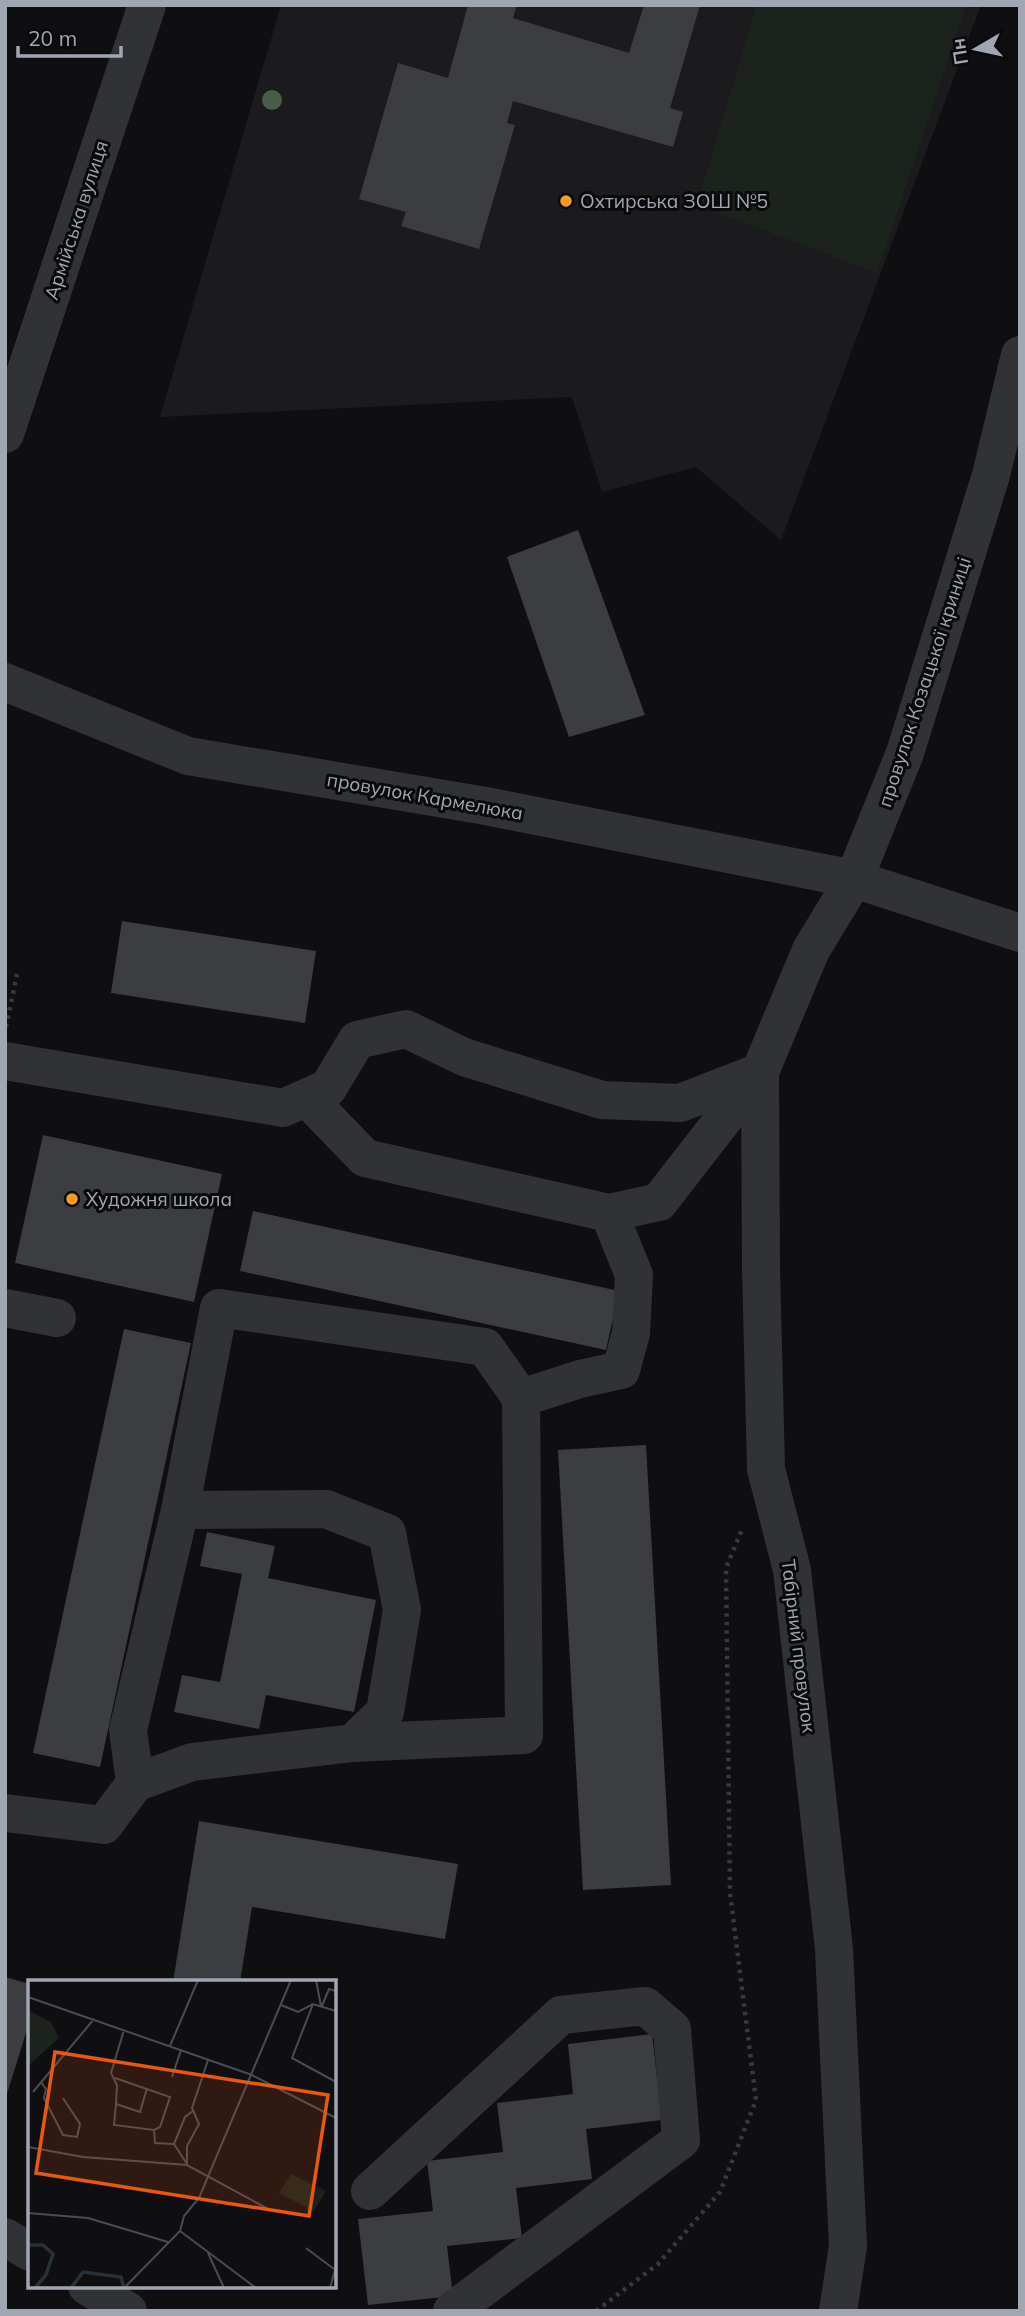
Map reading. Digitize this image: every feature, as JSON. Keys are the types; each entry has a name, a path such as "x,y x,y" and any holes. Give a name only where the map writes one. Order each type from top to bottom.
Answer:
{"street":[{"name":"Армійська вулиця","path":"5,434 147,5"},
{"name":"провулок Козацької криниці","path":"854,878 905,754 992,475 1020,355"},
{"name":"провулок Кармелюка","path":"5,682 188,756 486,806 854,878"},
{"path":"854,878 1020,933"},
{"name":"Табірний провулок","path":"838,2311 848,2246 834,1949 792,1570 766,1469 760,1072 811,950 854,878"},
{"path":"5,1061 283,1108 328,1088 357,1040 406,1029 464,1057 602,1100 680,1103 760,1072"},
{"path":"307,1098 365,1158 610,1213 659,1202 760,1072"},
{"path":"521,1398 580,1379 621,1370 631,1333 634,1275 610,1213"},
{"path":"5,1308 57,1318"},
{"path":"5,1813 104,1825 135,1783 192,1762 353,1743 524,1734 521,1398 485,1347 219,1308 180,1510 128,1730 135,1783"},
{"path":"180,1510 326,1510 387,1533 402,1610 400,1623 385,1712 353,1743"},
{"path":"370,2192 561,2015 645,2006 672,2029 681,2140 452,2311"},
{"path":"5,2237 28,2251"},
{"path":"90,2288 128,2311"}],"path":[{"path":"5,1031 17,974"},
{"path":"596,2311 658,2264 720,2192 756,2100 730,1893 726,1568 766,1469"}],"shaded area":[{"name":"Охтирська ЗОШ №5","path":"281,5 981,5 781,540 696,467 602,492 572,397 160,417"},
{"path":"757,5 966,5 877,273 697,205"}],"building":[{"path":"468,5 517,5 513,18 629,53 644,5 700,5 670,108 683,112 673,147 513,101 507,123 515,125 479,249 401,226 406,212 359,199 398,63 448,78"},
{"path":"578,530 645,715 569,737 507,557"},
{"path":"122,921 316,951 305,1023 111,993"},
{"path":"43,1135 222,1174 194,1302 15,1263"},
{"path":"253,1211 619,1291 606,1350 240,1271"},
{"path":"124,1329 191,1343 100,1767 33,1753"},
{"path":"646,1445 671,1885 583,1890 558,1450"},
{"path":"207,1532 275,1546 268,1578 376,1600 354,1712 266,1695 259,1729 174,1712 182,1675 220,1682 242,1574 200,1566"},
{"path":"199,1821 458,1864 445,1939 252,1907 240,1980 173,1980"},
{"path":"5,1977 28,1983 28,2026 6,2097"},
{"path":"652,2034 662,2120 586,2129 592,2179 516,2188 522,2238 447,2246 453,2296 368,2305 358,2219 433,2211 427,2161 503,2152 497,2103 573,2094 568,2044"}],"place":[{"name":"Охтирська ЗОШ №5","path":"566,201"},
{"name":"Художня школа","path":"72,1199"}]}
